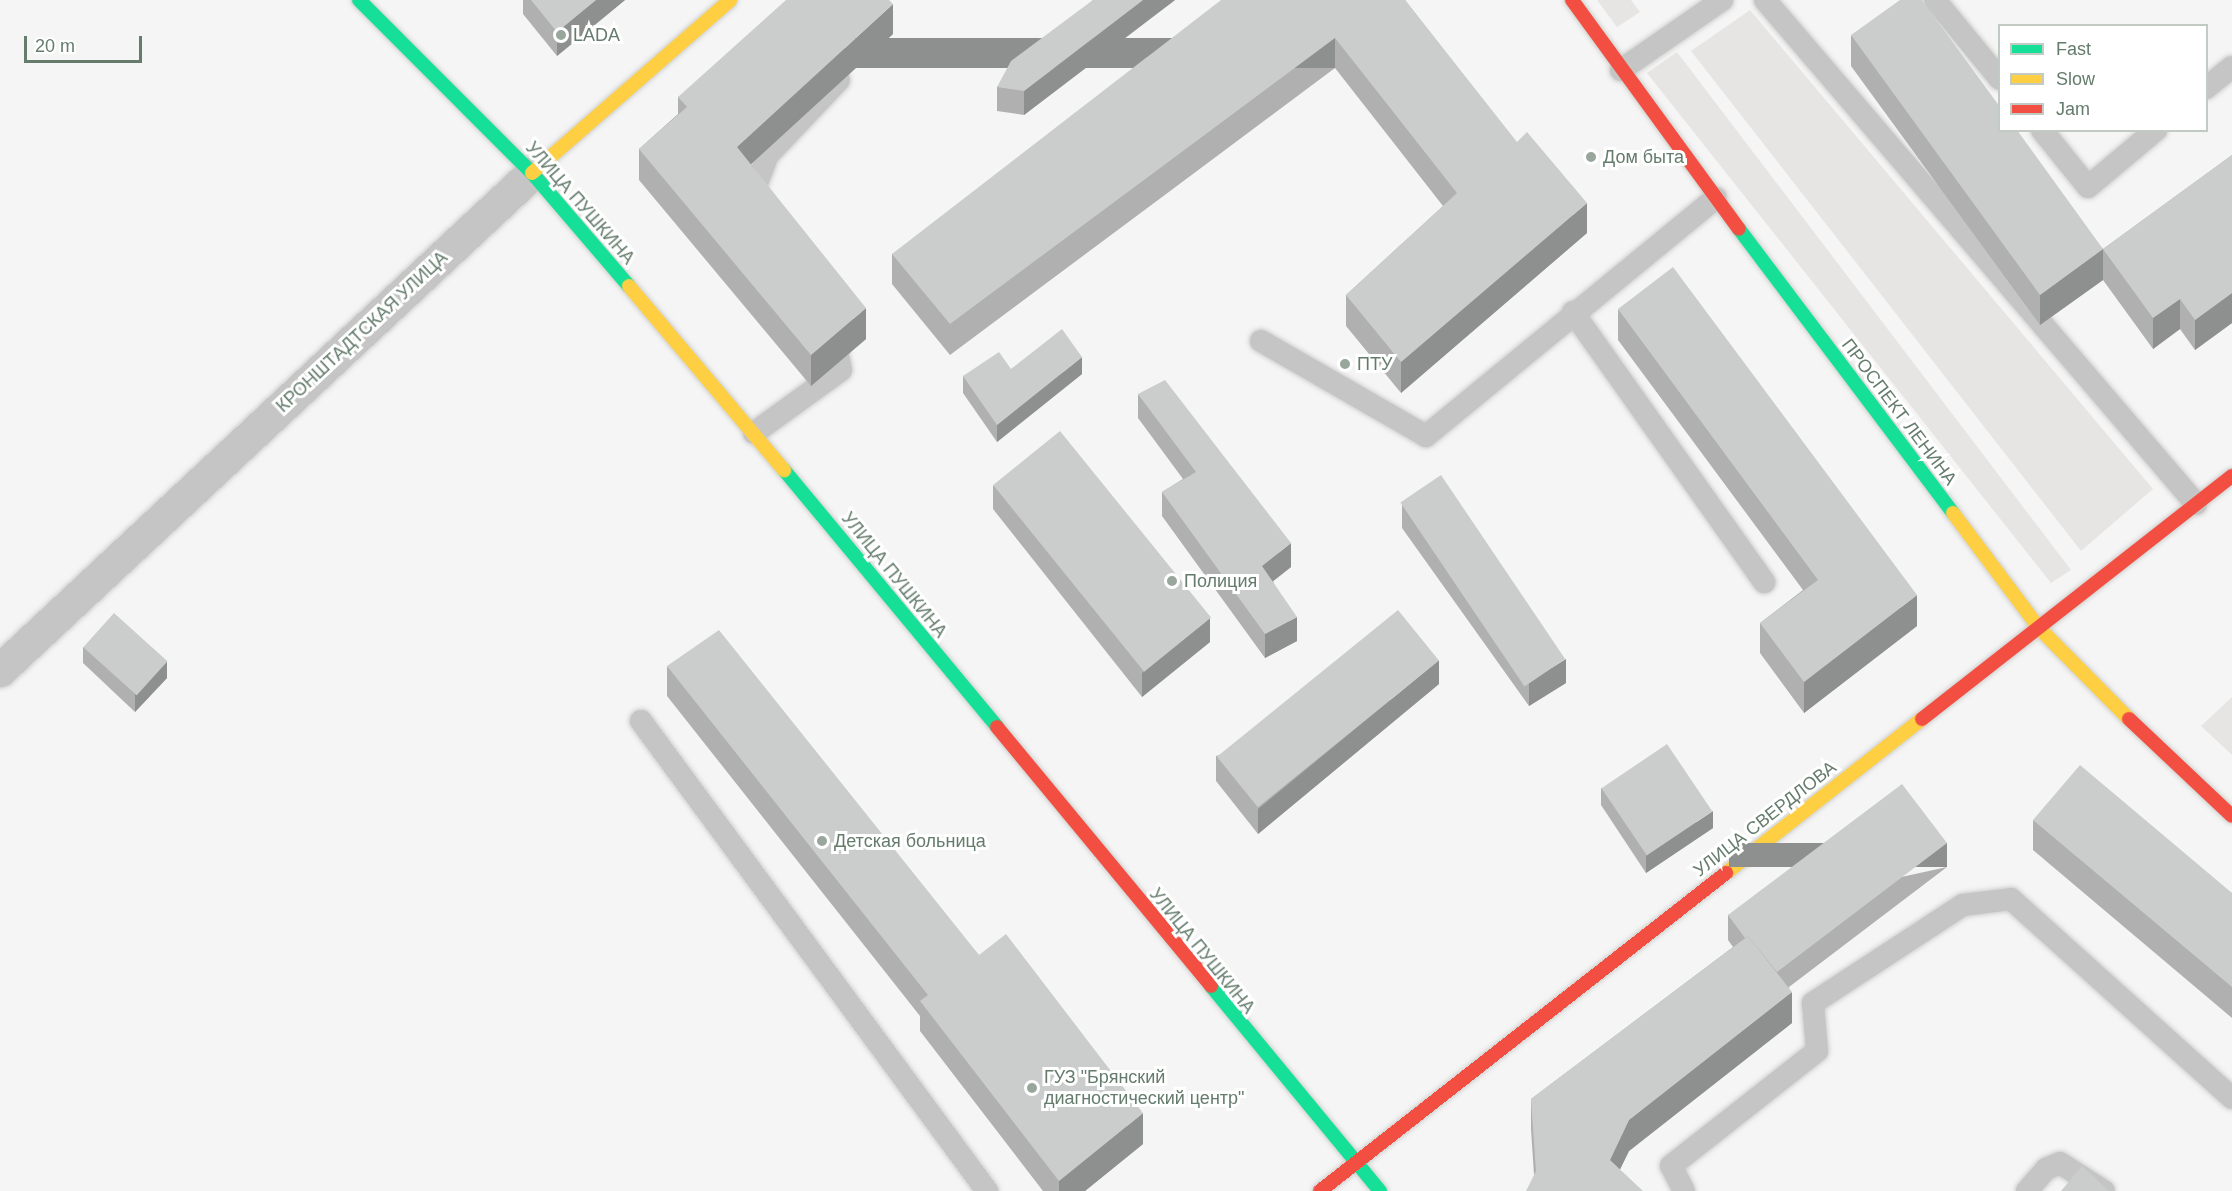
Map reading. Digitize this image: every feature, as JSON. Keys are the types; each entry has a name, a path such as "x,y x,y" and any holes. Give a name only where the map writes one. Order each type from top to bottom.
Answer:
{"main road":[{"name":"УЛИЦА ПУШКИНА","path":"359,0 532,173 754,433 1353,1163 1380,1191"},
{"name":"КРОНШТАДТСКАЯ УЛИЦА","path":"532,173 730,0"},
{"name":"ПРОСПЕКТ ЛЕНИНА","path":"1572,0 1716,198 2039,628 2179,770 2232,816"},
{"name":"УЛИЦА СВЕРДЛОВА","path":"1320,1191 2232,476"}],"street":[{"name":"КРОНШТАДТСКАЯ УЛИЦА","path":"0,670 532,173"}],"lane":[{"path":"1621,70 1722,0"},
{"path":"1765,0 2196,504"},
{"path":"1935,0 1998,77"},
{"path":"2208,86 2232,67"},
{"path":"773,222 754,191 768,155 846,73"},
{"path":"2044,132 2088,187 2154,132"},
{"path":"1261,341 1426,436 1573,312 1716,198"},
{"path":"1573,312 1764,582"},
{"path":"754,433 841,370 828,313"},
{"path":"641,721 987,1191"},
{"path":"1684,1191 1671,1166 1817,1051 1813,1003 1963,905 2011,899 2232,1098"},
{"path":"2027,1191 2046,1169 2060,1163 2104,1191"}],"shaded area":[{"path":"1597,0 1631,0 1640,12 1617,27"},
{"path":"1750,10 2153,489 2081,551 1691,51"},
{"path":"1677,52 2071,570 2051,583 1647,73"},
{"path":"2232,697 2232,755 2201,726"}],"building":[{"path":"531,0 596,0 557,32"},
{"path":"786,0 889,0 893,4 737,147 866,308 811,355 639,149 687,107 678,97"},
{"path":"1093,0 1143,0 1024,91 997,87 1011,61"},
{"path":"1221,0 1405,0 1517,142 1527,132 1587,203 1401,362 1346,295 1457,193 1335,38 950,324 892,254"},
{"path":"1900,0 1922,0 1998,104 1998,132 2018,132 2103,249 2040,295 1851,35"},
{"path":"2232,155 2232,293 2195,320 2180,299 2153,318 2103,249"},
{"path":"1673,267 1917,595 1804,682 1760,623 1818,580 1618,309"},
{"path":"1062,329 1082,357 997,425 963,376 999,352 1011,369"},
{"path":"1165,380 1291,543 1262,566 1297,617 1265,634 1162,492 1196,472 1138,394"},
{"path":"1060,431 1211,618 1144,672 993,485"},
{"path":"1441,475 1565,659 1525,686 1400,502"},
{"path":"1398,610 1439,661 1258,807 1217,757"},
{"path":"114,613 168,661 137,695 83,647"},
{"path":"719,630 979,955 1006,934 1143,1113 1059,1181 920,1001 928,995 667,666"},
{"path":"1667,744 1712,811 1647,855 1602,788"},
{"path":"2080,765 2232,893 2232,987 2033,820"},
{"path":"1902,784 1947,843 1777,972 1748,936 1745,938 1728,915"},
{"path":"1748,936 1792,992 1629,1120 1610,1160 1643,1191 1526,1191 1536,1171 1531,1099"},
{"path":"2082,1166 2109,1191 2061,1191"}],"traffic: fast":[{"path":"359,0 532,173 629,286"},
{"path":"1739,229 1953,513"},
{"path":"784,470 997,727"},
{"path":"1211,986 1380,1191"}],"traffic: slow":[{"path":"532,173 730,0"},
{"path":"629,286 784,470"},
{"path":"1953,513 2039,628 2129,719"},
{"path":"1726,873 1922,719"}],"traffic: jam":[{"path":"1572,0 1739,229"},
{"path":"1922,719 2232,476"},
{"path":"2129,719 2232,816"},
{"path":"997,727 1211,986"},
{"path":"1320,1191 1726,873"}],"place":[{"name":"LADA","path":"561,35"},
{"name":"Дом быта","path":"1591,157"},
{"name":"ПТУ","path":"1345,364"},
{"name":"Полиция","path":"1172,581"},
{"name":"Детская больница","path":"822,841"},
{"name":"ГУЗ \"Брянский диагностический центр\"","path":"1032,1088"}]}
